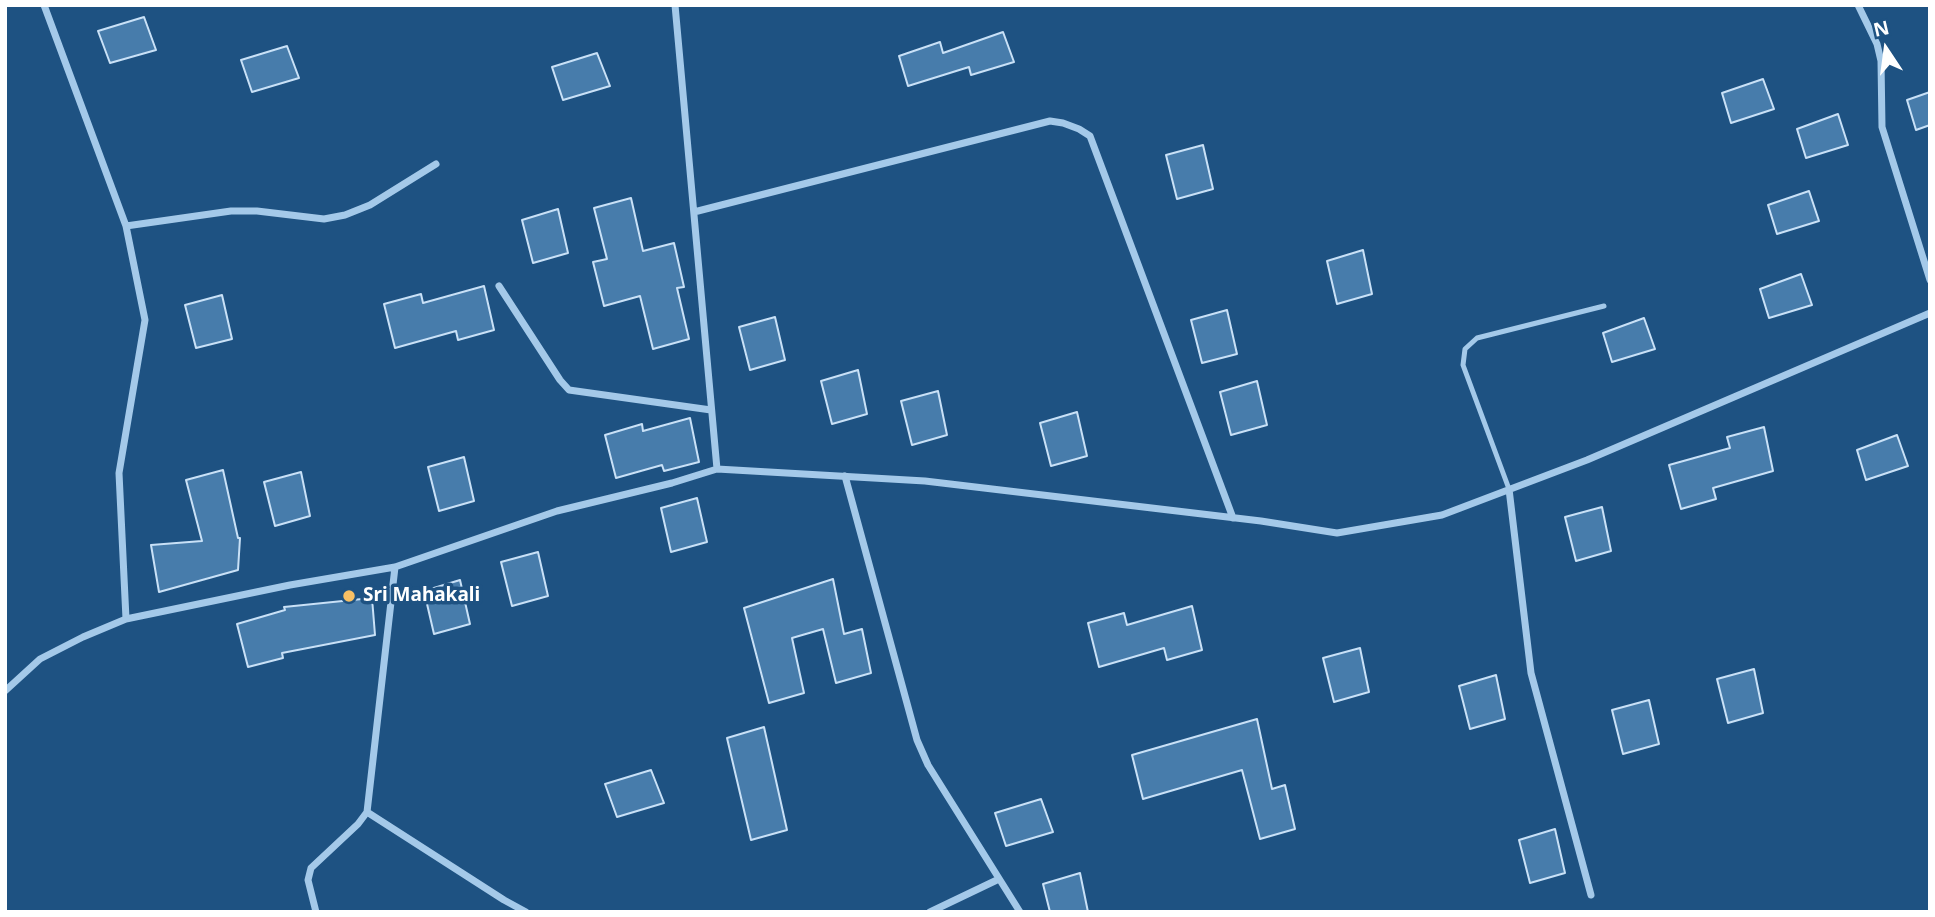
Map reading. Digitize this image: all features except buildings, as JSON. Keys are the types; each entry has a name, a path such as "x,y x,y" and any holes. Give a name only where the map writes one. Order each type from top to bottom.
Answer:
{"street":[{"path":"44,5 126,226 145,320 119,473 126,619"},
{"path":"675,5 717,469"},
{"path":"1858,5 1877,44 1881,61 1882,127 1930,280"},
{"path":"694,212 1049,121 1079,129 1090,136 1233,518"},
{"path":"126,226 231,211 257,211 324,219 345,215 370,205 436,164"},
{"path":"499,286 569,390 711,410"},
{"path":"5,691 40,659 126,619 290,585 395,567 556,511 672,483 717,469 925,481 1337,533 1443,515 1587,460 1930,313"},
{"path":"845,476 916,740 928,765 1020,912"},
{"path":"1509,489 1531,673 1591,895"},
{"path":"316,912 308,880 311,869 367,812 395,567"},
{"path":"367,812 526,912"},
{"path":"930,912 999,878"}],"lane":[{"path":"1509,489 1463,365 1465,349 1477,338 1604,306"}],"place":[{"name":"Sri Mahakali","path":"349,596"}]}
